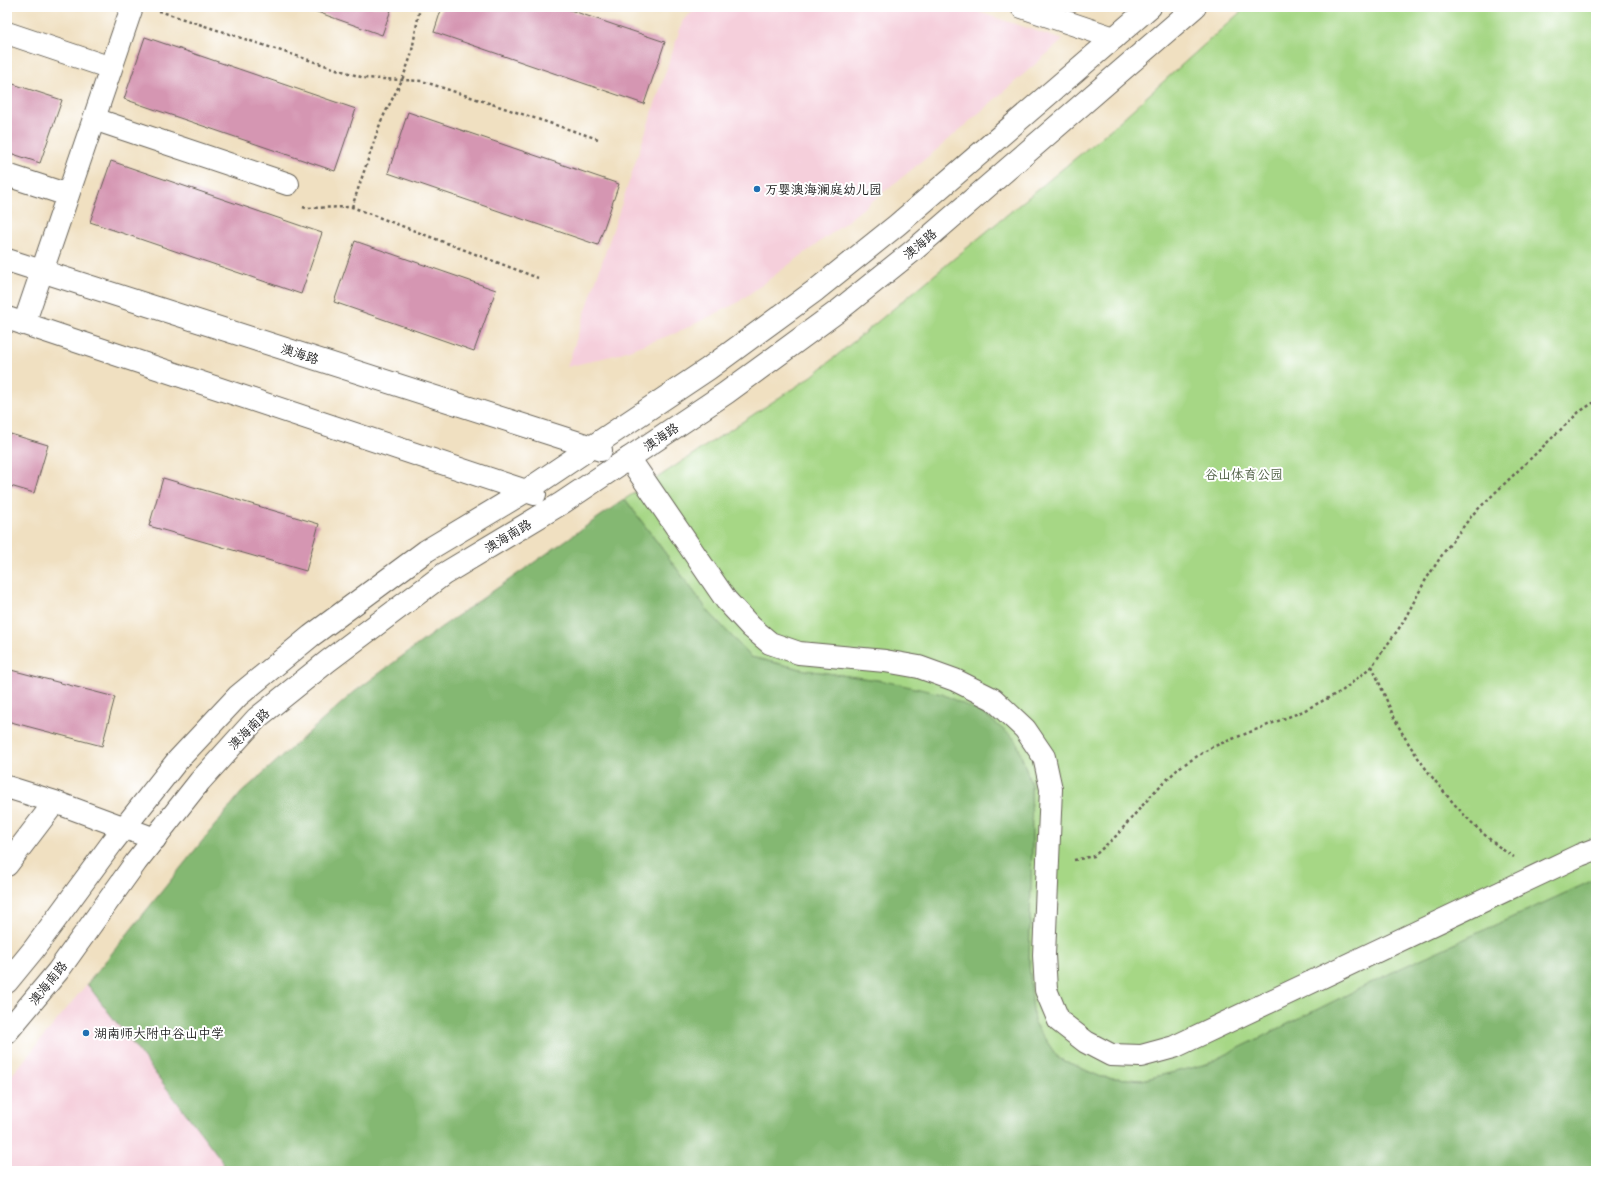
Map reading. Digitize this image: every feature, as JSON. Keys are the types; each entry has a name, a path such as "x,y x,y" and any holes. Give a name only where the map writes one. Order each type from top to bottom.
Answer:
{"main road":[{"path":"1022,7 1114,38"},
{"path":"7,982 34,950 124,828 177,761 238,696 311,636 426,552 526,491 592,447 708,369 816,290 897,225 1150,7"},
{"name":"澳海路","path":"562,503 726,393 850,302 914,250 1195,7"},
{"path":"142,8 111,68 42,272 16,321 562,503"},
{"path":"7,33 111,68"},
{"path":"94,119 288,184"},
{"path":"7,175 68,195"},
{"name":"澳海路","path":"7,260 629,458"},
{"path":"629,458 726,600 770,644 799,653 885,661 919,667 955,680 993,698 1025,729 1044,757 1051,789 1044,955 1046,990 1060,1021 1086,1042 1111,1055 1141,1056 1174,1047 1541,873 1596,849"},
{"name":"澳海南路","path":"7,1032 58,971 136,862 200,781 257,718 328,661 444,574 562,503"},
{"path":"7,787 55,802 155,838"},
{"path":"7,865 55,802"}],"path":[{"path":"352,207 381,121 402,80 411,56 420,7"},
{"path":"142,8 364,78 422,80 598,139"},
{"path":"300,205 306,208 352,207 538,278"},
{"path":"1048,860 1072,861 1094,856 1116,836 1154,791 1180,767 1212,747 1301,712 1342,691 1372,666 1402,624 1425,581 1440,558 1473,514 1579,412 1596,401"},
{"path":"1372,666 1403,735 1431,777 1466,816 1501,849 1541,873"}],"shaded area":[{"name":"万婴澳海澜庭幼儿园","path":"699,7 964,7 1063,40 940,147 836,230 737,303 676,333 615,355 567,367 683,20"},
{"name":"湖南师大附中谷山中学","path":"87,984 220,1158 227,1171 7,1171 7,1081"}],"green space":[{"name":"谷山体育公园","path":"1246,7 1596,7 1596,879 1399,969 1207,1064 1142,1080 1101,1077 1058,1058 1034,1023 1029,964 1032,844 1031,784 1016,740 884,681 805,670 751,657 709,612 625,499 812,376 1112,128"},
{"path":"625,499 709,612 751,657 805,670 884,681 942,694 984,714 1016,740 1031,784 1032,844 1029,964 1034,1023 1058,1058 1101,1077 1142,1080 1207,1064 1399,969 1596,879 1596,1171 227,1171 220,1158 87,984 241,793 353,693 440,628"}],"building":[{"path":"303,7 392,7 382,35"},
{"path":"442,7 561,7 665,42 644,104 434,32"},
{"path":"145,37 356,109 335,171 124,99"},
{"path":"7,82 62,100 40,163 7,152"},
{"path":"408,112 619,184 598,245 388,173"},
{"path":"111,161 322,233 301,294 90,222"},
{"path":"355,241 496,290 474,351 334,302"},
{"path":"7,433 48,445 34,493 7,485"},
{"path":"163,478 319,524 306,571 149,526"},
{"path":"7,669 115,697 102,746 7,721"}],"place":[{"name":"万婴澳海澜庭幼儿园","path":"757,189"},
{"name":"湖南师大附中谷山中学","path":"86,1033"}]}
